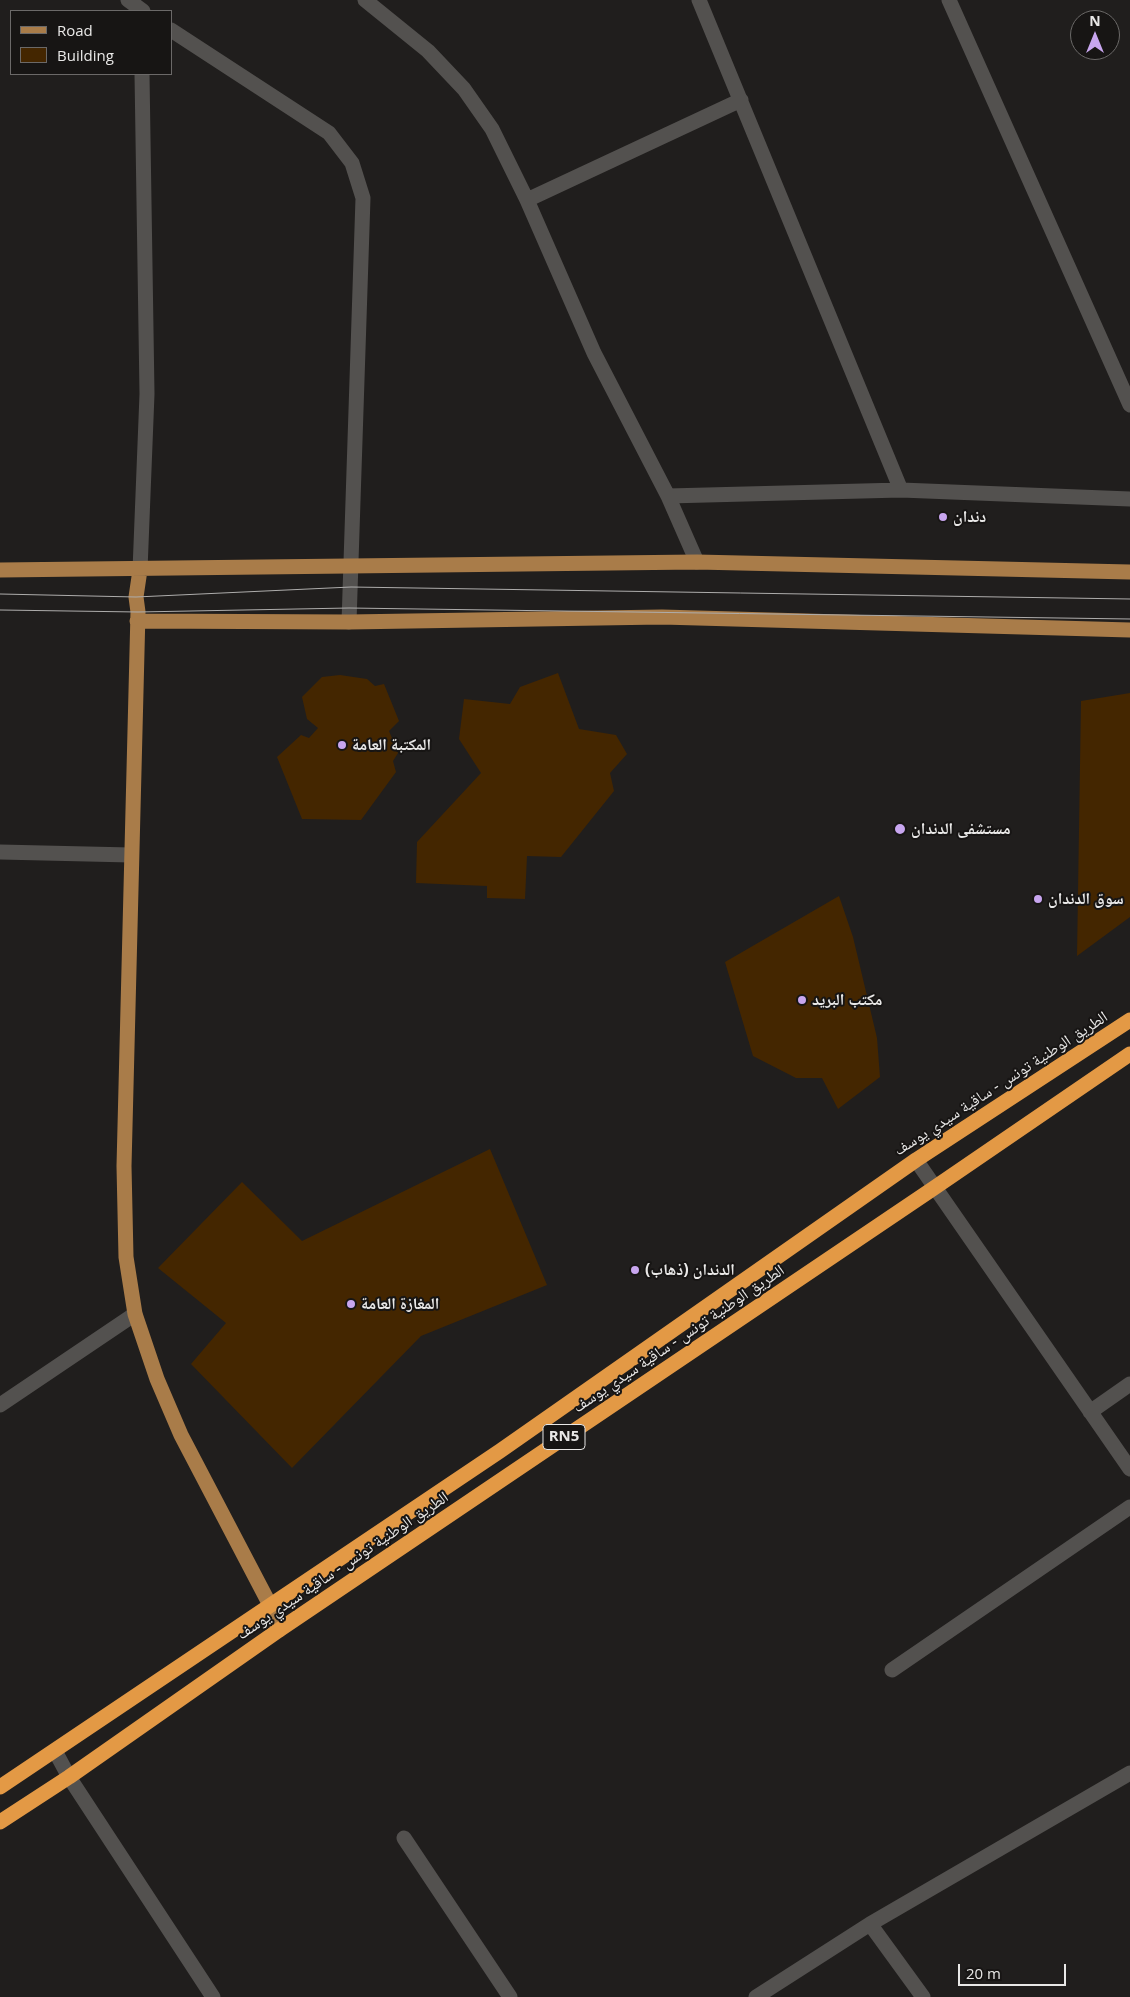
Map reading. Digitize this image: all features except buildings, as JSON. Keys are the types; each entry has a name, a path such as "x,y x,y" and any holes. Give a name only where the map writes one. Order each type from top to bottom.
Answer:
{"highway":[{"name":"الطريق الوطنية تونس - ساقية سيدي يوسف","path":"0,1787 500,1451 916,1160 1130,1020"},
{"name":"الطريق الوطنية تونس - ساقية سيدي يوسف","path":"0,1822 69,1777 279,1630 1130,1054"}],"main road":[{"path":"0,570 140,570 696,562 1130,572"},
{"path":"140,570 136,597 137,621 124,1166 126,1257 135,1314 157,1379 181,1435 270,1606 279,1630"},
{"path":"137,621 350,622 662,617 1130,630"}],"street":[{"path":"128,0 141,10"},
{"path":"365,0 428,50 464,89 492,129 527,200 594,353 668,496 696,562"},
{"path":"698,0 901,490"},
{"path":"950,0 1130,405"},
{"path":"172,31 329,133 352,163 363,198 350,567 350,622"},
{"path":"140,570 147,394 142,75"},
{"path":"527,200 741,100"},
{"path":"668,496 901,490 1130,499"},
{"path":"0,852 131,855"},
{"path":"916,1160 1130,1469"},
{"path":"0,1405 135,1314"},
{"path":"1090,1412 1130,1384"},
{"path":"892,1670 1130,1507"},
{"path":"55,1750 69,1777 213,1997"},
{"path":"756,1997 870,1924 1130,1773"},
{"path":"404,1838 510,1997"},
{"path":"870,1924 923,1997"}],"tram line":[{"path":"0,594 136,597 351,587 1130,599"},
{"path":"0,610 138,612 349,608 1130,619"}],"place":[{"name":"دندان","path":"943,517"},
{"name":"المكتبة العامة","path":"342,745"},
{"name":"مستشفى الدندان","path":"900,829"},
{"name":"سوق الدندان","path":"1038,899"},
{"name":"مكتب البريد","path":"802,1000"},
{"name":"الدندان (ذهاب)","path":"635,1270"},
{"name":"المغازة العامة","path":"351,1304"}]}
